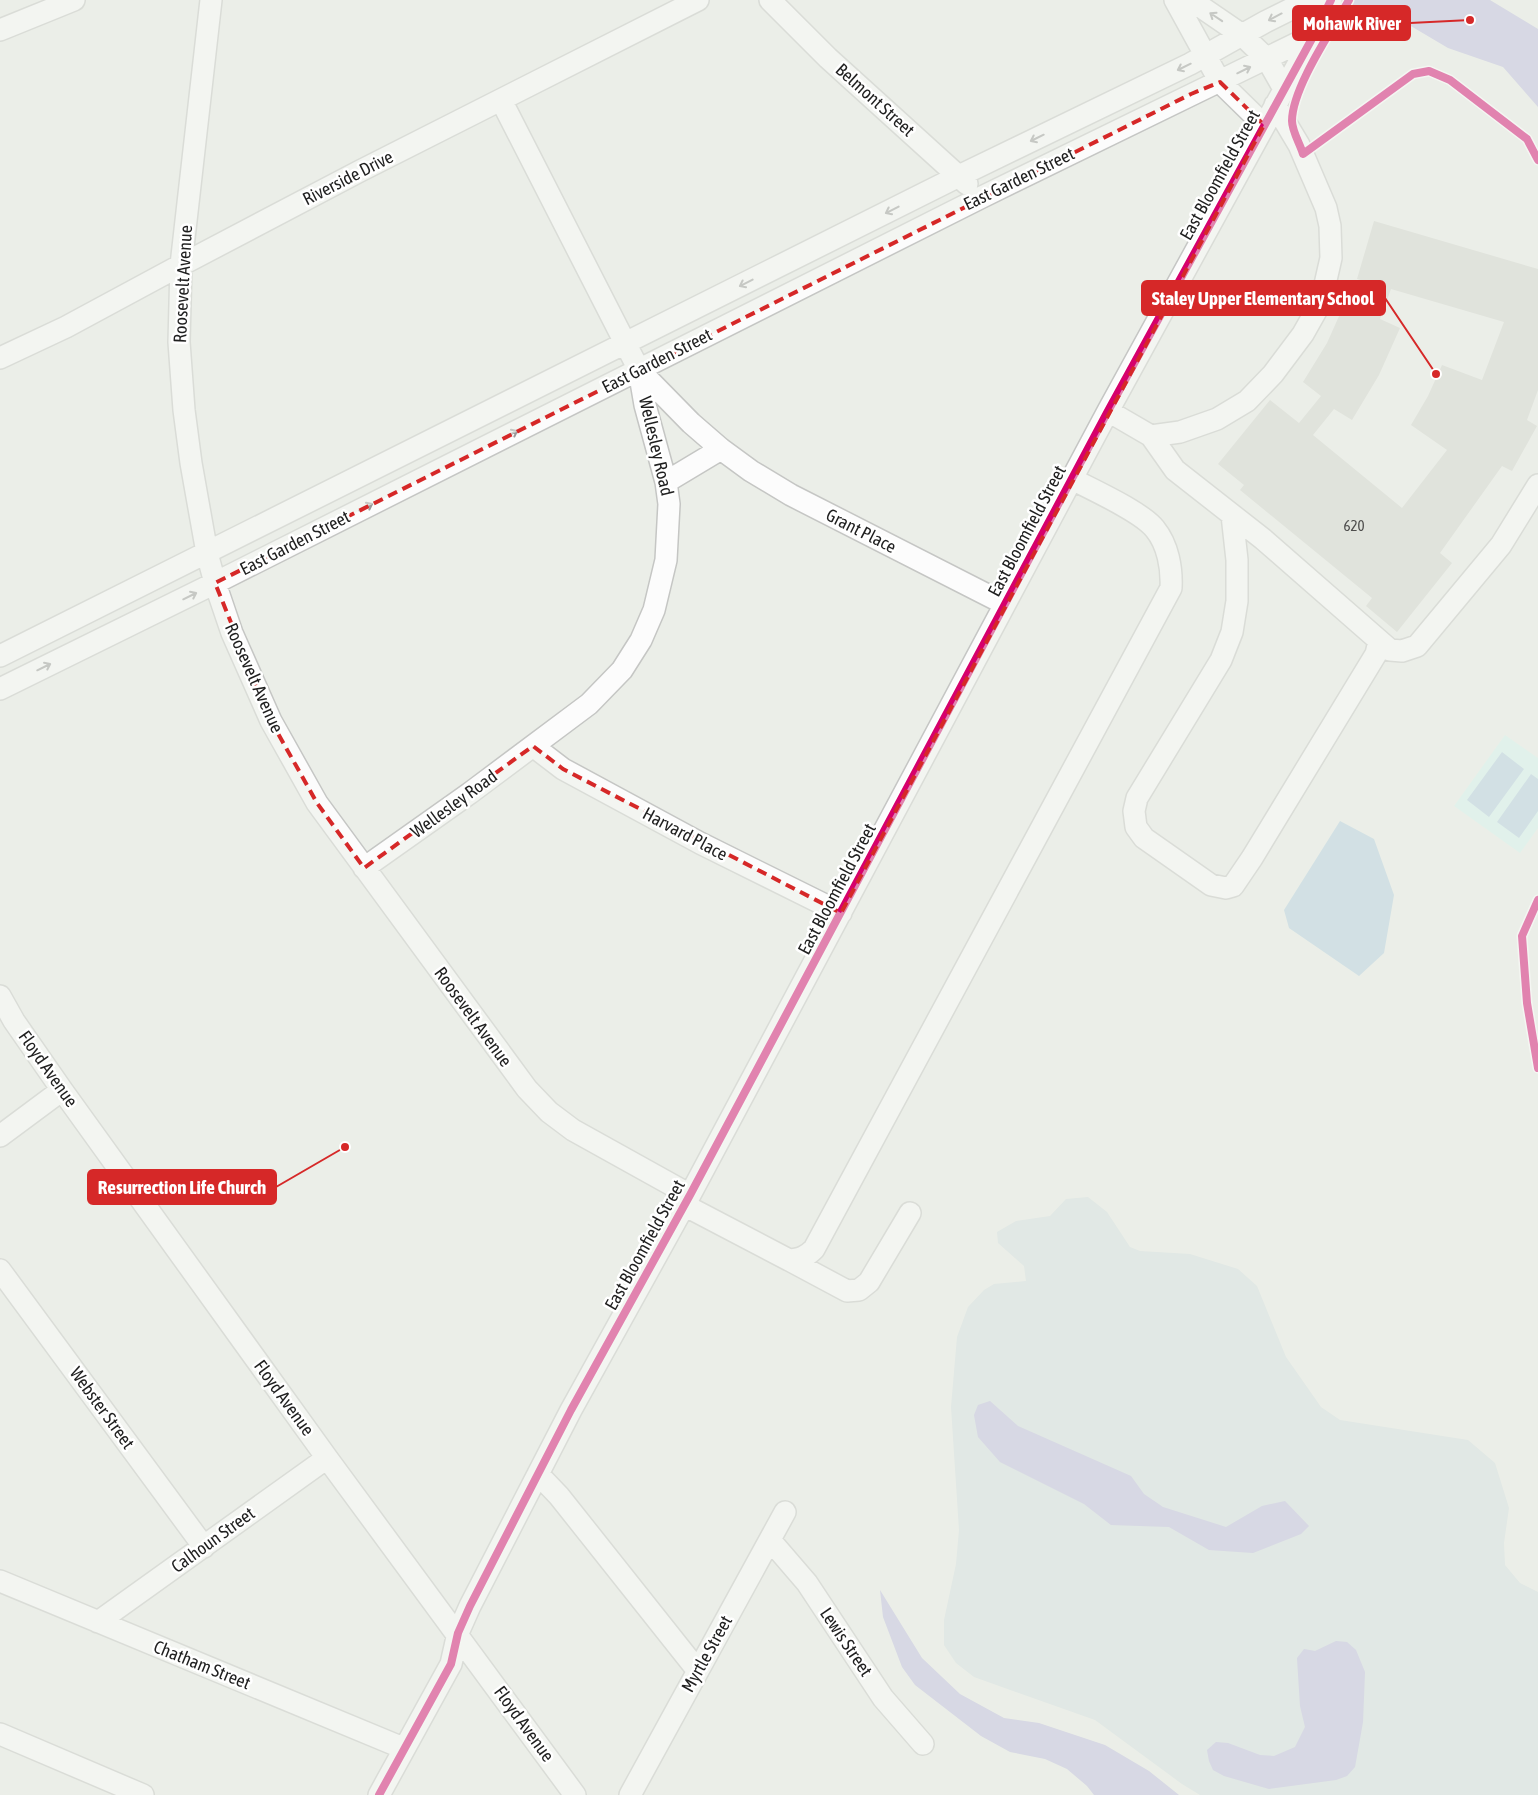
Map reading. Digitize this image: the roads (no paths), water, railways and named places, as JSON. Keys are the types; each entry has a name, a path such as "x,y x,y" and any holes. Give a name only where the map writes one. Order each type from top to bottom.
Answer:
{"street":[{"path":"0,30 74,0"},
{"name":"Roosevelt Avenue","path":"211,0 181,265 179,342 184,410 191,463 215,583 232,633 271,721 317,803 527,1089 549,1112 573,1130 687,1200 846,1291 859,1290 868,1282 910,1213"},
{"name":"Riverside Drive","path":"2,351 66,327 360,171 698,0"},
{"name":"Belmont Street","path":"770,0 828,58 982,197"},
{"path":"1175,0 1220,82 1264,125"},
{"path":"1151,436 1180,432 1217,419 1247,401 1273,374 1302,334 1321,302 1331,258 1330,226 1326,208 1299,145 1267,59 1242,35 1191,0"},
{"name":"East Garden Street","path":"0,656 959,176 1205,55 1309,0"},
{"name":"East Garden Street","path":"0,689 215,583 982,197 1191,94 1267,59 1323,17"},
{"name":"East Bloomfield Street","path":"379,1795 451,1664 458,1633 470,1606 538,1474 841,913 1108,411 1323,17"},
{"name":"Wellesley Road","path":"364,868 470,793 589,704 622,670 641,640 654,610 666,560 669,504 666,482 645,405 639,370 501,100"},
{"name":"Grant Place","path":"639,370 691,423 721,449 751,471 791,495 1005,604"},
{"path":"1108,411 1151,436 1175,470 1264,539 1390,650 1402,651 1417,646 1501,545 1538,485"},
{"path":"666,482 721,449"},
{"path":"789,1260 807,1256 814,1249 1171,588 1172,575 1168,554 1155,528 1137,514 1072,479"},
{"path":"1232,515 1237,560 1237,601 1232,632 1221,660 1137,798 1134,811 1136,827 1144,838 1211,885 1226,888 1233,886 1376,654 1379,641"},
{"name":"Harvard Place","path":"533,746 563,769 700,842 841,913"},
{"name":"Floyd Avenue","path":"0,996 14,1021 62,1090 327,1458 576,1795"},
{"path":"0,1136 62,1090"},
{"name":"Webster Street","path":"0,1270 204,1547"},
{"name":"Calhoun Street","path":"98,1622 327,1458"},
{"path":"538,1474 559,1496 698,1671"},
{"name":"Myrtle Street","path":"630,1795 785,1512"},
{"name":"Lewis Street","path":"770,1540 807,1583 883,1698 923,1744"},
{"name":"Chatham Street","path":"0,1581 404,1748"},
{"path":"0,1734 143,1795"}],"place":[{"name":"Mohawk River","path":"1470,20"},
{"name":"Staley Upper Elementary School","path":"1436,374"},
{"name":"Resurrection Life Church","path":"345,1147"}]}
